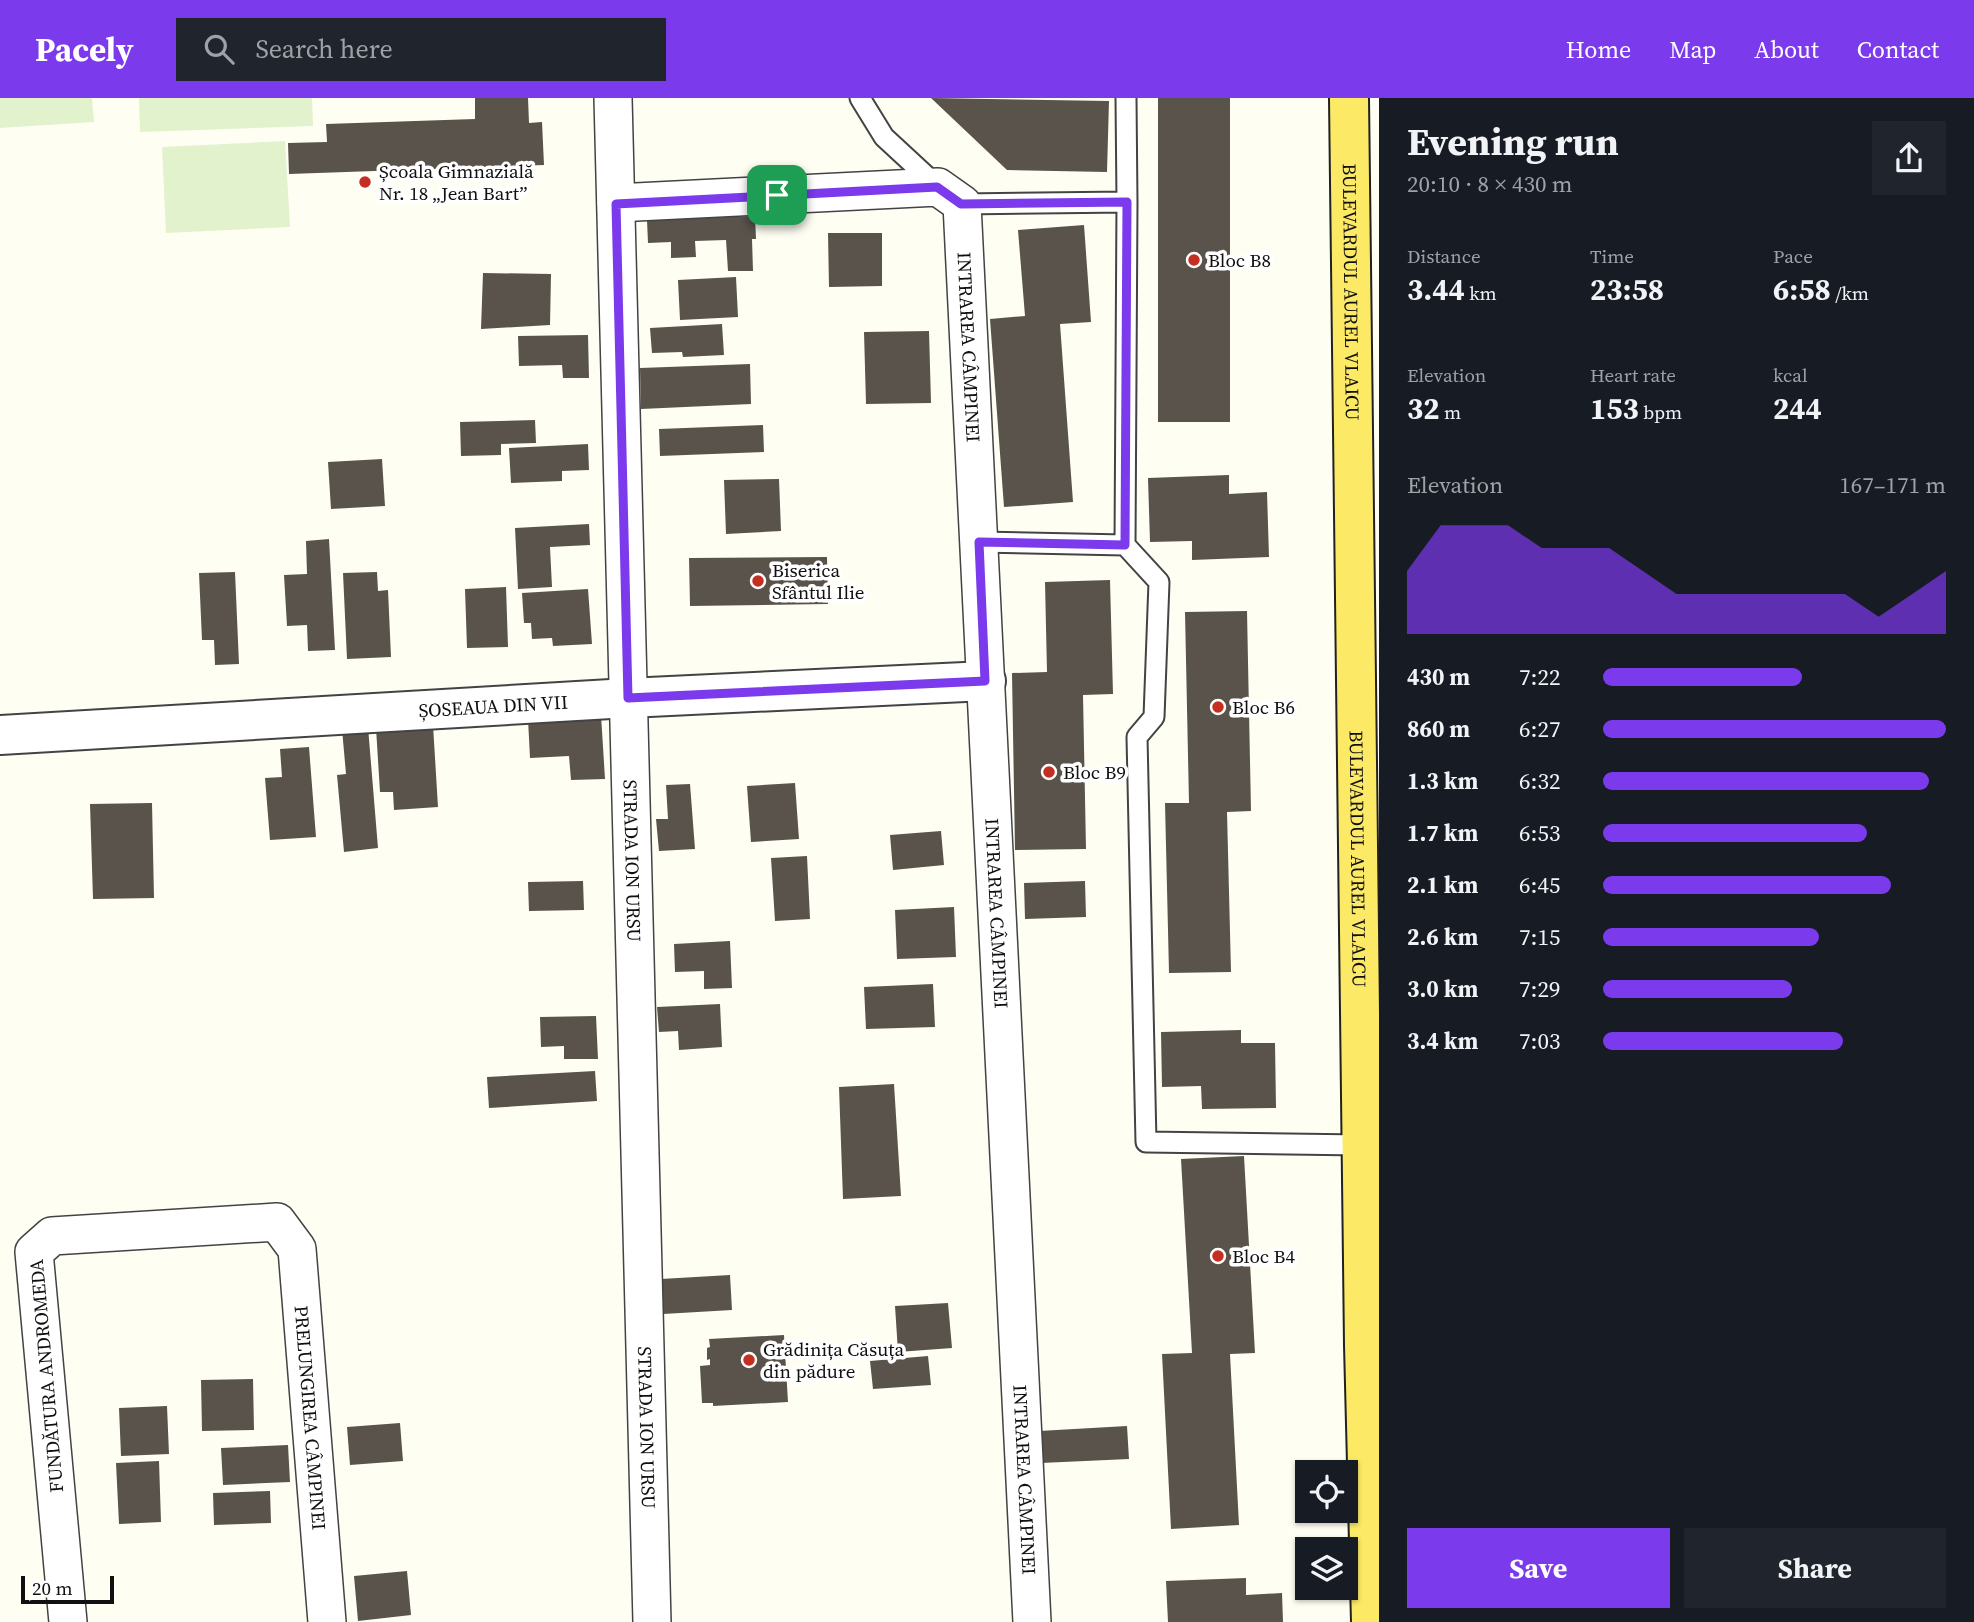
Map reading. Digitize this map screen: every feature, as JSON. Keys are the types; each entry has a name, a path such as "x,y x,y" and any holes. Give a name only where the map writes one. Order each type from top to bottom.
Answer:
{"main road":[{"name":"BULEVARDUL AUREL VLAICU","path":"1349,98 1367,649 1362,1145 1373,1490 1371,1622"}],"street":[{"name":"STRADA ION URSU","path":"613,98 652,1622"},
{"path":"616,204 949,195"},
{"name":"INTRAREA CÂMPINEI","path":"949,195 979,542 1032,1622"},
{"name":"ȘOSEAUA DIN VII","path":"0,734 628,698 985,681"},
{"name":"FUNDĂTURA ANDROMEDA","path":"68,1622 34,1252 52,1236 277,1222"},
{"name":"PRELUNGIREA CÂMPINEI","path":"277,1222 298,1249 327,1622"}],"lane":[{"path":"860,98 884,137 949,195 1127,202"},
{"path":"1126,98 1125,545 1159,582 1154,717 1137,737 1146,1142 1362,1145"},
{"path":"979,542 1125,545"}],"green space":[{"path":"0,98 92,98 94,122 0,128"},
{"path":"139,98 312,98 313,126 140,132"},
{"path":"285,141 290,227 166,233 162,147"}],"building":[{"path":"475,98 528,98 529,123 542,122 544,165 289,174 288,143 327,142 326,124 475,119"},
{"path":"931,98 1109,101 1107,172 1007,170"},
{"name":"Bloc B8","path":"1158,98 1230,98 1230,422 1158,422"},
{"path":"755,216 756,239 752,239 753,271 728,271 726,240 695,241 696,257 671,258 671,242 648,243 647,220"},
{"path":"1084,225 1091,322 1060,324 1073,502 1004,507 990,319 1025,316 1018,230"},
{"path":"828,233 882,233 882,286 829,287"},
{"path":"483,273 551,274 550,325 481,329"},
{"path":"736,277 738,317 680,320 678,280"},
{"path":"722,324 724,355 683,357 682,352 652,353 650,328"},
{"path":"929,331 931,403 866,404 864,332"},
{"path":"588,335 589,378 563,378 562,365 519,366 518,336"},
{"path":"750,364 751,404 641,409 640,368"},
{"path":"535,420 536,443 501,444 501,455 461,456 460,422"},
{"path":"763,425 764,452 660,456 659,429"},
{"path":"588,444 589,470 562,471 562,481 511,483 509,448"},
{"path":"382,459 385,506 331,509 328,462"},
{"path":"1229,475 1229,494 1267,492 1269,557 1192,560 1192,541 1150,542 1148,478"},
{"path":"779,479 781,531 726,534 724,480"},
{"path":"589,524 590,545 550,547 552,587 518,589 515,528"},
{"path":"329,539 335,650 308,651 307,625 287,626 284,575 307,574 306,541"},
{"name":"Biserica Sfântul Ilie","path":"827,557 828,604 690,606 689,558"},
{"path":"235,572 239,664 215,665 214,640 202,640 199,573"},
{"path":"377,572 378,591 388,590 391,657 347,659 343,573"},
{"name":"Bloc B9","path":"1110,580 1113,694 1083,695 1086,849 1015,850 1012,673 1047,672 1045,582"},
{"path":"506,587 508,647 467,648 465,589"},
{"path":"588,589 592,644 553,646 552,638 532,639 531,623 524,623 522,593"},
{"name":"Bloc B6","path":"1247,611 1251,811 1227,812 1231,972 1169,973 1165,803 1189,803 1185,612"},
{"path":"601,715 605,779 571,780 569,756 530,758 528,719"},
{"path":"433,725 438,807 394,810 393,792 380,792 376,728"},
{"path":"368,727 378,848 344,852 337,775 346,774 342,729"},
{"path":"309,747 316,837 270,840 265,778 282,777 280,749"},
{"path":"795,783 799,839 751,842 747,786"},
{"path":"690,784 695,849 659,851 656,819 668,819 666,785"},
{"path":"152,803 154,898 93,899 90,804"},
{"path":"941,831 944,865 893,870 890,835"},
{"path":"807,856 810,919 775,921 771,858"},
{"path":"583,881 584,910 529,911 528,882"},
{"path":"1085,881 1086,917 1025,919 1024,883"},
{"path":"954,907 956,957 897,959 895,910"},
{"path":"730,941 732,988 704,989 704,971 675,972 674,944"},
{"path":"933,984 935,1027 866,1029 864,987"},
{"path":"720,1004 722,1047 679,1050 678,1031 659,1032 657,1007"},
{"path":"596,1016 598,1059 564,1059 564,1046 541,1047 540,1017"},
{"path":"1241,1030 1241,1043 1275,1043 1276,1108 1202,1109 1201,1086 1162,1087 1161,1032"},
{"path":"595,1071 597,1101 489,1108 487,1077"},
{"path":"894,1084 901,1196 843,1199 839,1087"},
{"name":"Bloc B4","path":"1244,1156 1255,1353 1230,1354 1239,1525 1171,1529 1162,1354 1192,1353 1181,1159"},
{"path":"730,1275 732,1310 663,1314 661,1279"},
{"path":"948,1303 952,1348 898,1352 895,1306"},
{"path":"784,1335 788,1402 713,1406 713,1403 702,1403 700,1366 710,1365 710,1359 707,1360 709,1339"},
{"path":"928,1356 931,1385 873,1389 870,1361"},
{"path":"253,1379 254,1430 202,1431 201,1380"},
{"path":"167,1406 169,1454 121,1456 119,1408"},
{"path":"400,1423 403,1461 350,1465 347,1427"},
{"path":"1127,1426 1129,1459 1041,1463 1039,1431"},
{"path":"288,1445 290,1482 223,1485 221,1448"},
{"path":"159,1461 161,1522 119,1524 116,1463"},
{"path":"270,1491 271,1523 214,1525 213,1493"},
{"path":"407,1571 411,1615 358,1621 354,1576"},
{"path":"1246,1578 1246,1595 1282,1593 1283,1622 1168,1622 1166,1581"}],"place":[{"name":"Școala Gimnazială Nr. 18 „Jean Bart”","path":"365,182"},
{"name":"Bloc B8","path":"1194,260"},
{"name":"Biserica Sfântul Ilie","path":"758,581"},
{"name":"Bloc B6","path":"1218,707"},
{"name":"Bloc B9","path":"1049,772"},
{"name":"Bloc B4","path":"1218,1256"},
{"name":"Grădinița Căsuța din pădure","path":"749,1360"}],"route":[{"path":"937,187 961,204 1127,202 1125,545 979,542 985,681 628,698 616,204 777,195 937,187"}]}
